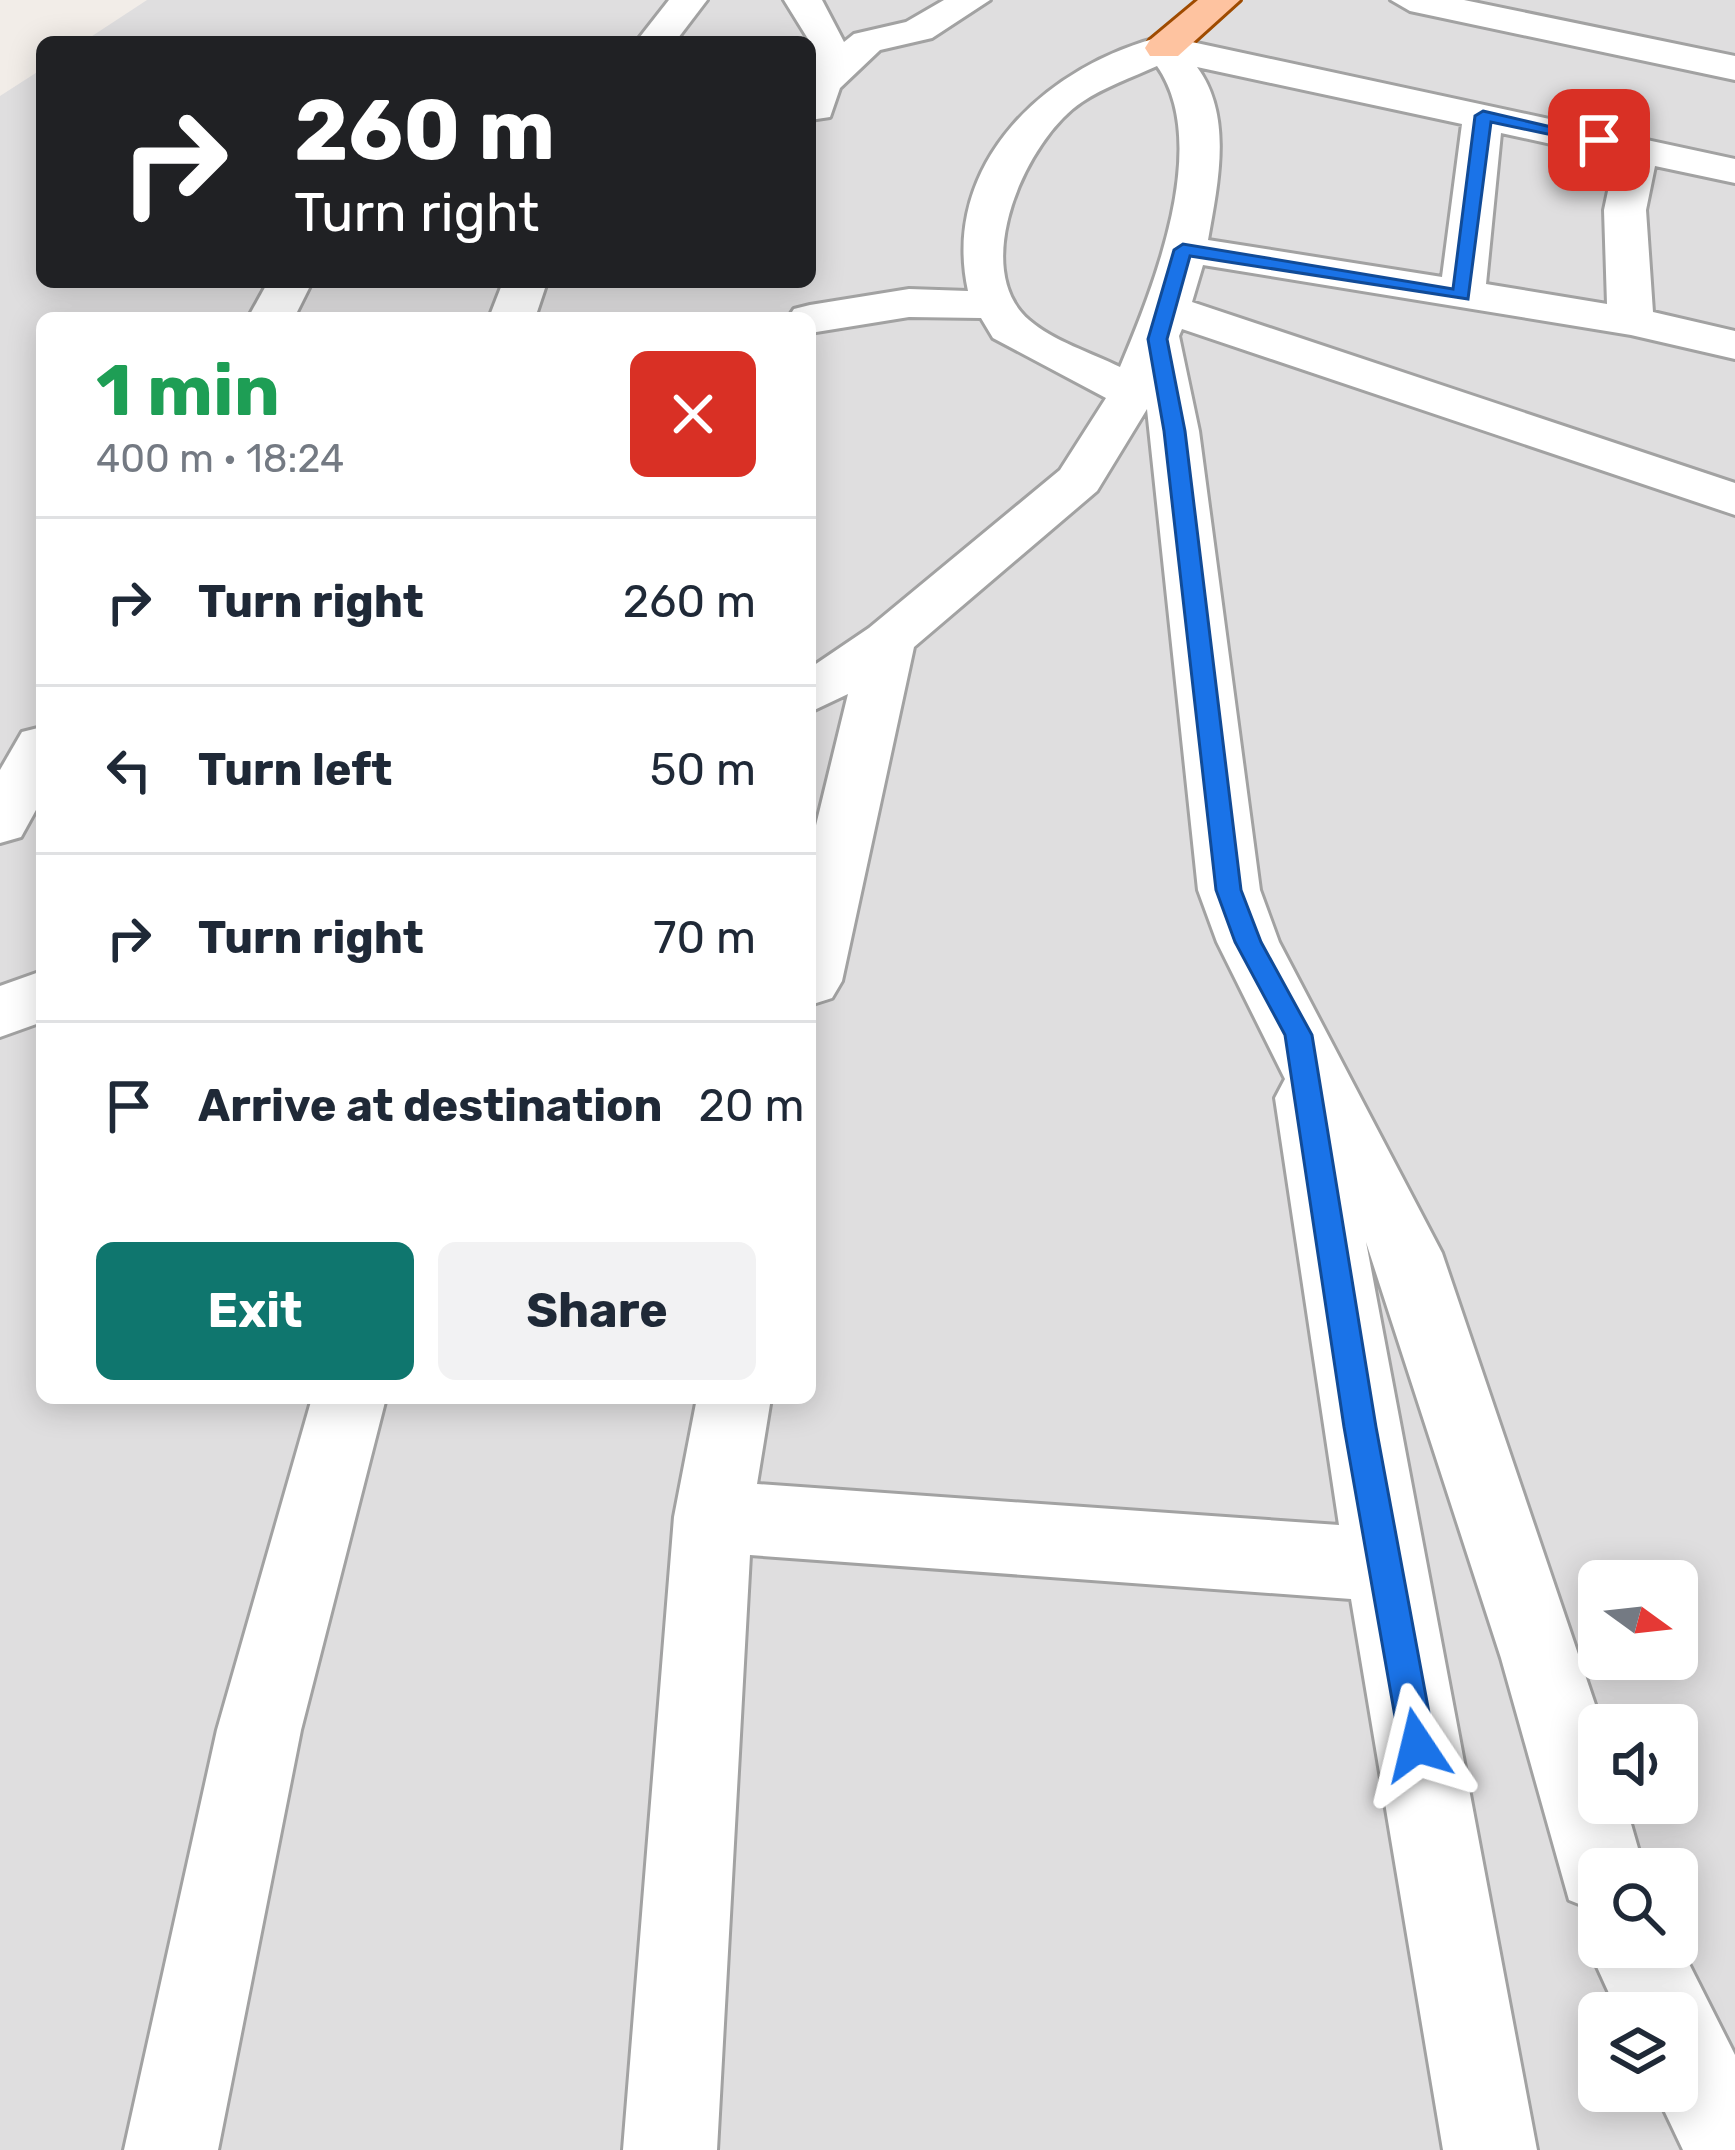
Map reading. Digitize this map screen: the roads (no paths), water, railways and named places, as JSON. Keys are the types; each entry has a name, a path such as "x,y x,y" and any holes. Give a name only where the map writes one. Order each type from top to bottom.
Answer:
{"main road":[{"path":"1164,47 1222,0"}],"street":[{"path":"660,36 688,0"},
{"path":"803,0 828,46 816,97"},
{"path":"818,87 867,42 919,30 971,0"},
{"path":"1410,0 1735,68"},
{"path":"816,690 888,640 1078,480 1153,347 1183,250 1199,170 1194,89 1164,47"},
{"path":"1735,171 1164,47 1066,94 1019,142 992,193 981,250 1009,328 1153,347 1735,500"},
{"path":"1462,296 1483,116"},
{"path":"1631,321 1625,210 1637,148"},
{"path":"1183,250 1631,321 1735,345"},
{"path":"816,318 909,302 997,305"},
{"path":"1153,347 1174,431 1229,890 1248,942 1407,1253 1542,1658 1594,1848"},
{"path":"816,955 888,640"},
{"path":"0,822 36,757"},
{"path":"0,1013 36,998"},
{"path":"1299,1035 1385,1564 1490,2150"},
{"path":"171,2150 259,1730 347,1404"},
{"path":"670,2150 712,1517 733,1404"},
{"path":"712,1517 1385,1564"},
{"path":"1698,2080 1732,2150"}]}
